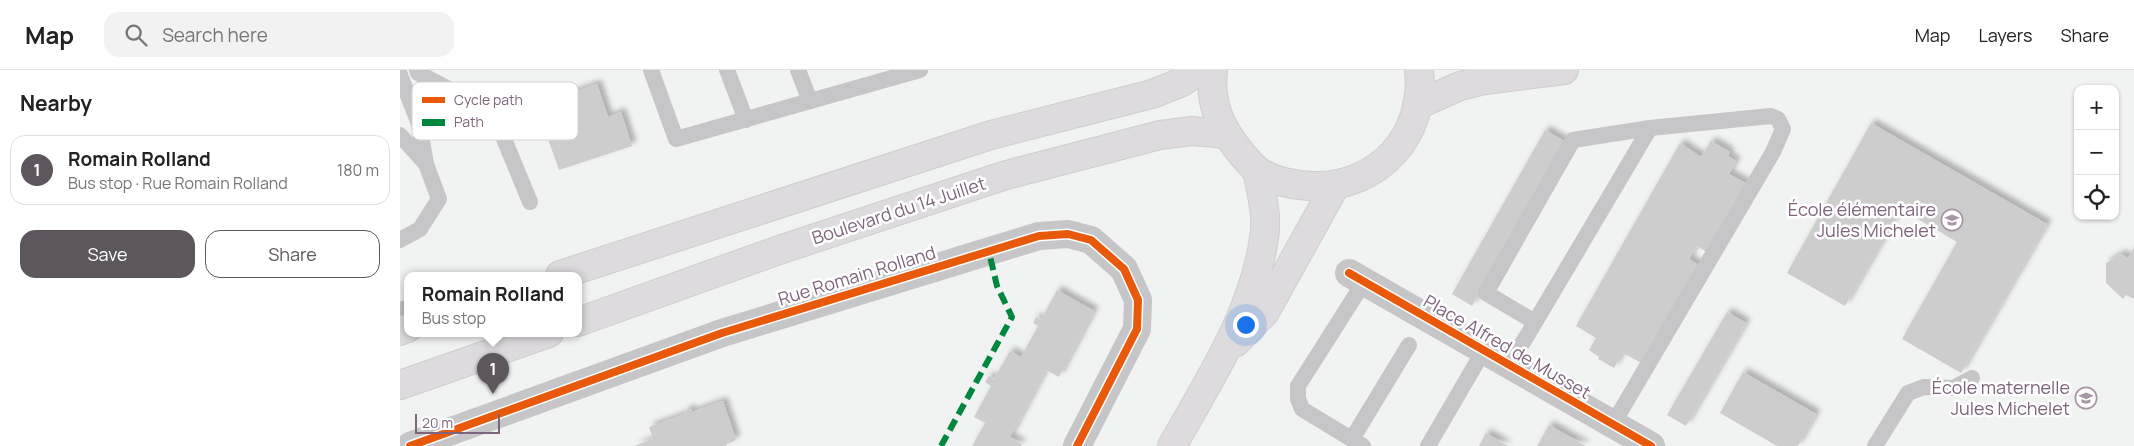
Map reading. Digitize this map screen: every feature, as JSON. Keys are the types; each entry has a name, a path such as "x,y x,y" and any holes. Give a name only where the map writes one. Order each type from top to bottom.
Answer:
{"main road":[{"path":"569,272 982,138 1152,94 1182,82 1200,70"},
{"path":"1213,70 1212,88 1216,115 1227,134 1258,170 1295,186 1335,186 1351,182 1373,172 1407,136 1417,105 1419,70"},
{"path":"1417,105 1460,86 1485,80 1564,70"},
{"name":"Boulevard du 14 Juillet","path":"582,321 779,250 1011,174 1160,135 1192,131 1227,134"},
{"path":"1172,446 1221,358 1244,309 1265,238 1265,220 1258,170"},
{"path":"1221,358 1265,312 1335,186"},
{"path":"400,385 538,337"}],"street":[{"name":"Rue Romain Rolland","path":"410,446 722,333 1039,236 1068,234 1090,240 1124,269 1138,300 1137,328 1077,446"},
{"name":"Place Alfred de Musset","path":"1356,278 1651,446"}],"lane":[{"path":"417,70 418,74 434,82"},
{"path":"651,70 676,139 810,101 875,76 920,70"},
{"path":"728,70 746,120"},
{"path":"798,70 810,101"},
{"path":"400,75 412,106"},
{"path":"1535,322 1486,293 1573,140 1650,128 1771,116 1778,119 1784,129 1773,152 1613,424"},
{"path":"1509,365 1650,128"},
{"path":"400,135 426,164"},
{"path":"400,240 420,228 440,199 426,164 422,140"},
{"path":"505,140 530,202"},
{"path":"1356,278 1298,386 1298,399 1302,409 1358,443 1409,345"},
{"path":"1428,446 1484,350"},
{"path":"1875,446 1908,393 1924,387 1953,388 1972,378"}],"building":[{"path":"597,84 608,117 621,112 632,146 559,170 548,140 578,140 578,91"},
{"path":"1871,123 2047,224 1961,373 1902,339 1957,242 1901,209 1845,306 1787,273"},
{"path":"1545,130 1566,142 1472,306 1452,294"},
{"path":"1711,141 1730,152 1728,156 1736,161 1729,174 1749,185 1710,254 1697,246 1689,259 1702,267 1645,365 1623,353 1614,368 1598,359 1599,357 1589,350 1596,338 1576,326 1680,143 1701,157"},
{"path":"2134,248 2134,299 2126,295 2123,299 2106,283 2106,263 2121,254 2128,258"},
{"path":"1057,290 1094,311 1059,377 1046,370 1010,437 1022,444 1021,446 972,446 985,423 974,417 991,386 985,382 989,376 994,379 1010,351 1021,357 1038,326 1033,323 1036,317 1041,320"},
{"path":"1727,312 1746,323 1686,426 1667,415"},
{"path":"1743,372 1816,414 1798,446 1777,446 1720,413"},
{"path":"723,401 736,440 726,444 727,446 634,446 653,439 649,427 685,414 684,411 691,409 692,412"},
{"path":"1549,425 1586,446 1537,446"},
{"path":"1486,433 1508,446 1479,446"}],"marked path":[{"path":"941,446 1012,317 997,286 989,252"}],"cycle path":[{"path":"410,446 722,333 1039,236 1068,234 1091,240 1124,269 1138,300 1137,329 1077,446"},
{"path":"1349,273 1651,446"}],"place":[{"name":"École élémentaire Jules Michelet","path":"1952,220"},
{"name":"Romain Rolland","path":"493,394"},
{"name":"École maternelle Jules Michelet","path":"2086,398"}]}
